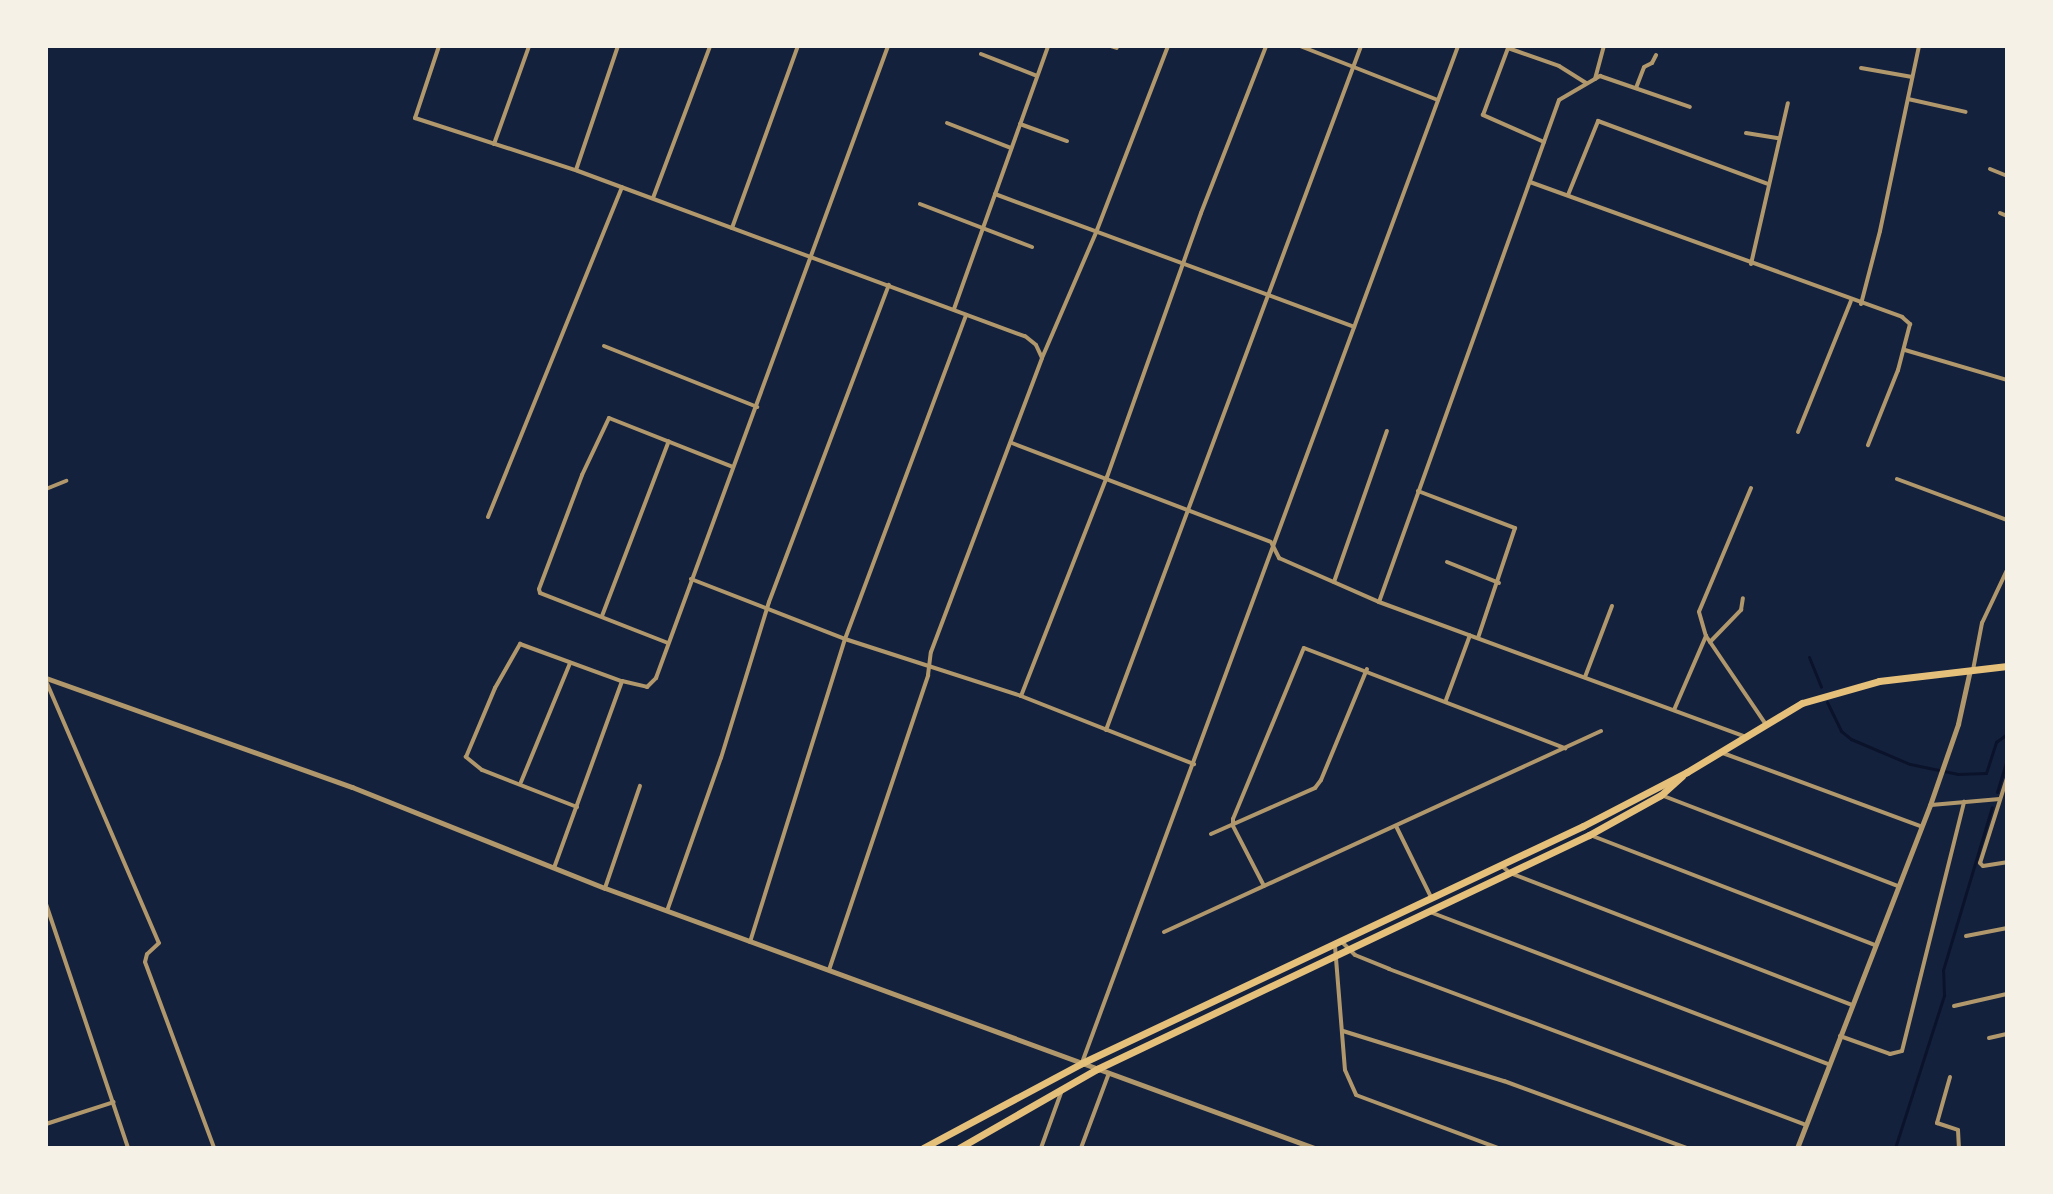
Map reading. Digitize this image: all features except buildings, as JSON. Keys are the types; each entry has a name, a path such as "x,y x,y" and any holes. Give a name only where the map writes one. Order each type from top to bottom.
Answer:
{"highway":[{"path":"923,1148 1082,1063 1502,866 1687,772 1765,723 1818,696 1856,686 2007,666"},
{"path":"959,1148 1097,1069 1589,835 1661,795 1687,772"}],"street":[{"path":"439,46 415,118 576,170 1025,336 1036,345 1042,358"},
{"path":"494,144 529,46"},
{"path":"576,170 618,46"},
{"path":"653,198 710,46"},
{"path":"732,228 798,46"},
{"path":"577,807 469,762 466,757 477,729 520,644 622,681 641,686 652,685 888,46"},
{"path":"954,309 1048,46"},
{"path":"829,972 928,675 928,664 1042,358 1097,230 1168,46"},
{"path":"1021,696 1107,477 1266,46"},
{"path":"1300,46 1438,100"},
{"path":"1106,730 1190,512 1361,46"},
{"path":"1082,1063 1194,764 1272,542 1458,46"},
{"path":"1595,79 1604,46"},
{"path":"1861,304 1919,46"},
{"path":"1544,142 1483,115 1508,48 1559,66 1586,83"},
{"path":"981,54 1037,76"},
{"path":"1636,88 1644,67 1652,63 1656,55"},
{"path":"1861,68 1912,77"},
{"path":"1379,602 1559,100 1600,76 1690,107"},
{"path":"1908,99 1966,112"},
{"path":"1751,264 1788,103"},
{"path":"1568,195 1598,121 1768,184"},
{"path":"947,123 1011,148"},
{"path":"1020,124 1067,141"},
{"path":"1746,133 1779,138"},
{"path":"1990,169 2007,176"},
{"path":"1530,182 1902,317 1910,324 1905,350 1868,445"},
{"path":"488,517 622,187"},
{"path":"995,194 1354,327"},
{"path":"920,204 984,226 1032,247"},
{"path":"2000,213 2007,216"},
{"path":"667,911 726,744 766,610 889,285"},
{"path":"1798,432 1851,301"},
{"path":"750,942 845,639 966,315"},
{"path":"604,346 757,407"},
{"path":"1905,350 2007,380"},
{"path":"668,643 540,593 539,589 582,475 609,418 733,467"},
{"path":"1334,582 1387,431"},
{"path":"602,616 669,441"},
{"path":"1012,443 1272,542"},
{"path":"1897,479 2007,520"},
{"path":"46,489 66,481"},
{"path":"1751,488 1699,612 1706,636 1765,723"},
{"path":"1418,491 1515,528 1478,638"},
{"path":"1272,542 1272,549 1279,558 1379,602 1743,736"},
{"path":"1447,562 1499,583"},
{"path":"1797,1148 1930,805 1958,724 1982,623 2007,570"},
{"path":"691,579 845,639 1021,696 1194,764"},
{"path":"1710,642 1741,610 1743,598"},
{"path":"1585,677 1612,606"},
{"path":"1446,700 1470,635"},
{"path":"1674,710 1706,636"},
{"path":"1264,886 1233,826 1304,648 1367,669 1565,748"},
{"path":"521,782 570,662"},
{"path":"1211,834 1315,788 1367,669"},
{"path":"46,680 352,787 605,888 1314,1148"},
{"path":"46,680 159,943 147,954 145,962 214,1148"},
{"path":"554,868 622,681"},
{"path":"1164,932 1601,731"},
{"path":"1719,752 1920,826"},
{"path":"2007,778 1980,863 1983,866 2007,862"},
{"path":"605,888 640,786"},
{"path":"1661,795 1898,886"},
{"path":"1930,805 2000,799"},
{"path":"1840,1036 1890,1054 1902,1051 1964,802"},
{"path":"1396,826 1432,899"},
{"path":"1589,835 1875,945"},
{"path":"1502,866 1510,873 1852,1005"},
{"path":"46,904 128,1148"},
{"path":"1430,912 1829,1064"},
{"path":"1966,936 2007,928"},
{"path":"1338,944 1389,969 1806,1125"},
{"path":"1338,944 1345,1070 1356,1095 1498,1148"},
{"path":"1954,1006 2007,994"},
{"path":"1343,1031 1504,1081 1687,1148"},
{"path":"1989,1038 2007,1034"},
{"path":"1081,1148 1109,1073"},
{"path":"1950,1077 1937,1123 1958,1130 1959,1148"},
{"path":"1041,1148 1062,1088"},
{"path":"46,1124 114,1102"}],"waterway":[{"path":"1809,657 1821,687"},
{"path":"1827,702 1841,731 1851,739 1910,764 1958,774 1986,773 1996,742 2007,734"},
{"path":"1997,792 2007,760"},
{"path":"1895,1148 1944,995 1943,970 1992,807"}]}
